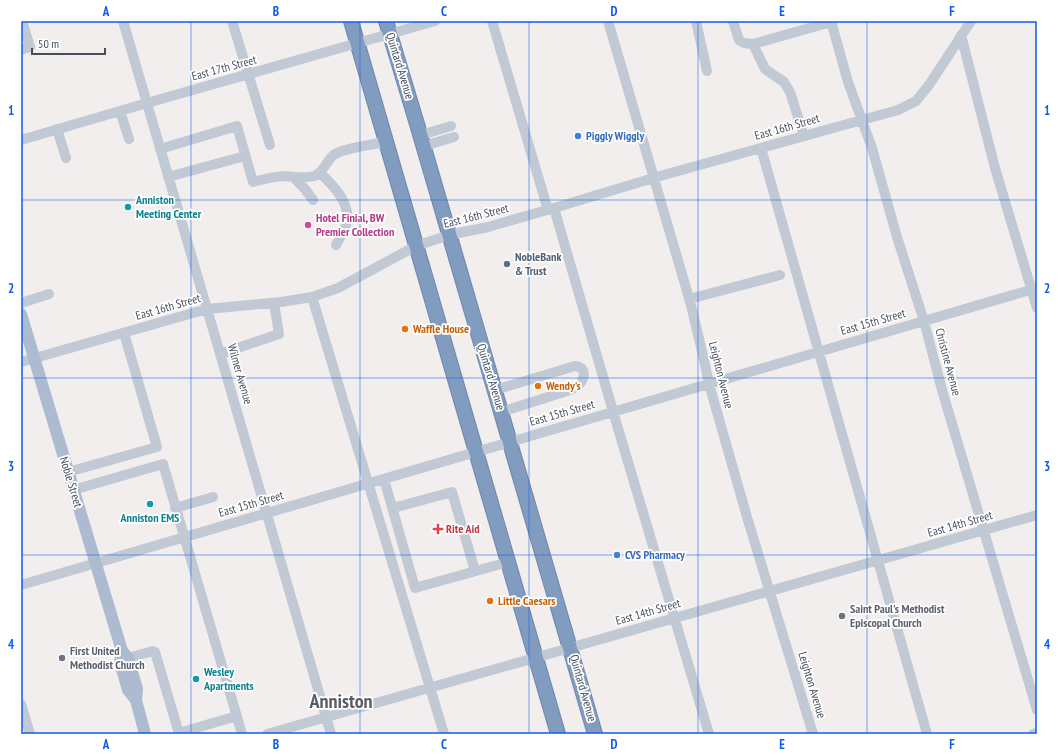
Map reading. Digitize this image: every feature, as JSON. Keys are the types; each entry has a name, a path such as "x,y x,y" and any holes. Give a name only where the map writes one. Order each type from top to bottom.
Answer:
{"highway":[{"path":"350,21 558,734"},
{"name":"Quintard Avenue","path":"388,28 595,734"}],"main road":[{"name":"Noble Street","path":"21,314 95,564 125,654 120,662 128,690 136,700 145,734"}],"street":[{"path":"21,50 30,47 22,21"},
{"name":"Wilmer Avenue","path":"123,21 331,734"},
{"path":"232,21 270,145"},
{"name":"East 17th Street","path":"21,140 357,44 388,28 435,21"},
{"path":"492,21 613,412 709,734"},
{"name":"Leighton Avenue","path":"608,21 689,300 709,384 747,518 813,734"},
{"path":"696,21 707,71"},
{"path":"733,21 738,40 744,43 753,44 831,21"},
{"name":"Christine Avenue","path":"831,21 848,82 872,148 897,237 924,321 942,390 1037,710"},
{"name":"East 16th Street","path":"21,362 207,309 274,303 312,297 338,288 416,246 449,235 488,227 654,177 898,110 916,101 950,54 971,21"},
{"path":"961,35 995,168 1034,288 1037,308"},
{"path":"753,44 766,69 784,82 790,92 804,136"},
{"path":"120,111 129,139"},
{"path":"160,149 237,126 253,182 270,177 306,178 320,173 334,155 353,148 386,142"},
{"path":"422,140 451,126"},
{"path":"57,129 66,158"},
{"path":"422,140 454,137"},
{"path":"761,148 818,352 879,560 927,734"},
{"path":"168,177 245,156"},
{"path":"320,173 335,188 346,208 346,225 336,245"},
{"path":"293,177 305,188 313,200"},
{"path":"689,300 780,275"},
{"name":"East 15th Street","path":"21,585 1034,288"},
{"path":"21,302 49,294"},
{"path":"312,297 444,734"},
{"path":"220,354 279,334 274,303"},
{"path":"68,472 156,447 124,333"},
{"path":"495,390 575,366 583,370 584,375 582,381 576,387 501,412"},
{"path":"73,490 162,464 242,734"},
{"path":"384,479 415,588 508,562"},
{"path":"393,508 452,492 475,571"},
{"path":"175,508 213,497"},
{"name":"East 14th Street","path":"267,734 1037,515"},
{"path":"125,654 155,652 178,730 182,732 237,716"},
{"path":"21,704 30,734"},
{"path":"1033,734 1037,733"}],"place":[{"name":"Piggly Wiggly","path":"578,136"},
{"name":"Anniston Meeting Center","path":"128,207"},
{"name":"Hotel Finial, BW Premier Collection","path":"308,225"},
{"name":"NobleBank & Trust","path":"507,264"},
{"name":"Waffle House","path":"405,329"},
{"name":"Wendy's","path":"538,386"},
{"name":"Anniston EMS","path":"150,504"},
{"name":"Rite Aid","path":"438,529"},
{"name":"CVS Pharmacy","path":"617,555"},
{"name":"Little Caesars","path":"490,601"},
{"name":"Saint Paul's Methodist Episcopal Church","path":"842,616"},
{"name":"First United Methodist Church","path":"62,658"},
{"name":"Wesley Apartments","path":"196,679"}],"district":[{"name":"Anniston","path":"341,701"}]}
